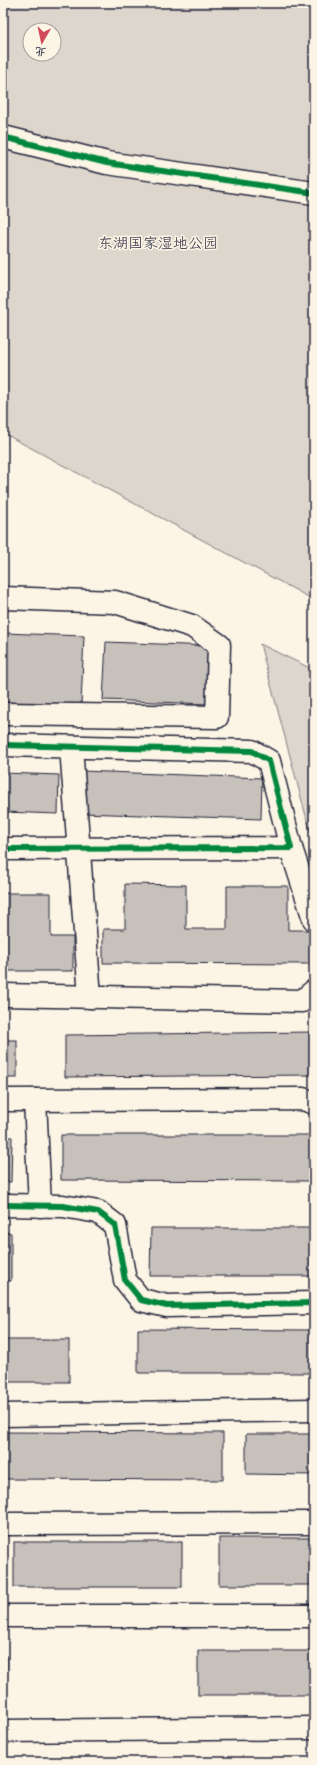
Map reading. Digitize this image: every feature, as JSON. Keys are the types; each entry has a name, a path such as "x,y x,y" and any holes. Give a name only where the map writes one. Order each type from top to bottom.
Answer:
{"street":[{"path":"3,137 107,163 314,193"},
{"path":"3,598 115,602 192,626 218,645 217,717 3,714"},
{"path":"3,745 252,751 269,761 290,848 314,918"},
{"path":"71,747 90,997"},
{"path":"3,849 290,848"},
{"path":"3,995 302,1001 314,991"},
{"path":"3,1100 303,1099 314,1103"},
{"path":"35,1100 40,1206"},
{"path":"3,1205 64,1206 98,1212 115,1225 125,1280 141,1300 167,1306 314,1303"},
{"path":"3,1415 314,1410"},
{"path":"3,1524 314,1523"},
{"path":"3,1616 314,1616"},
{"path":"3,1731 314,1728"}],"green space":[{"name":"东湖国家湿地公园","path":"3,3 314,3 314,600 3,433"},
{"path":"260,644 314,670 314,846"}],"building":[{"path":"3,633 84,636 81,705 3,702"},
{"path":"106,642 211,646 209,704 103,700"},
{"path":"82,771 262,778 261,819 81,813"},
{"path":"3,773 59,775 58,814 3,812"},
{"path":"125,884 186,885 186,929 227,929 227,886 288,886 288,930 310,930 310,964 103,963 103,929 125,929"},
{"path":"3,893 51,893 51,937 73,937 73,971 3,971"},
{"path":"314,1032 314,1075 65,1077 65,1035"},
{"path":"3,1040 17,1040 17,1078 3,1078"},
{"path":"61,1135 314,1135 314,1181 61,1180"},
{"path":"3,1137 12,1137 11,1182 3,1182"},
{"path":"151,1228 314,1228 314,1276 150,1276"},
{"path":"3,1232 11,1233 11,1281 3,1281"},
{"path":"138,1329 314,1330 314,1373 138,1373"},
{"path":"3,1340 69,1340 69,1382 3,1382"},
{"path":"3,1432 223,1433 223,1480 3,1479"},
{"path":"246,1434 314,1434 314,1475 246,1474"},
{"path":"219,1538 314,1538 314,1585 219,1585"},
{"path":"14,1542 182,1542 182,1587 14,1587"},
{"path":"198,1651 314,1651 314,1695 198,1695"},
{"path":"3,1656 7,1656 6,1700 3,1700"}],"cycle path":[{"path":"3,137 107,163 314,193"},
{"path":"3,745 252,751 269,761 291,848 3,849"},
{"path":"3,1205 63,1206 98,1212 115,1225 125,1280 141,1300 167,1306 314,1303"}]}
